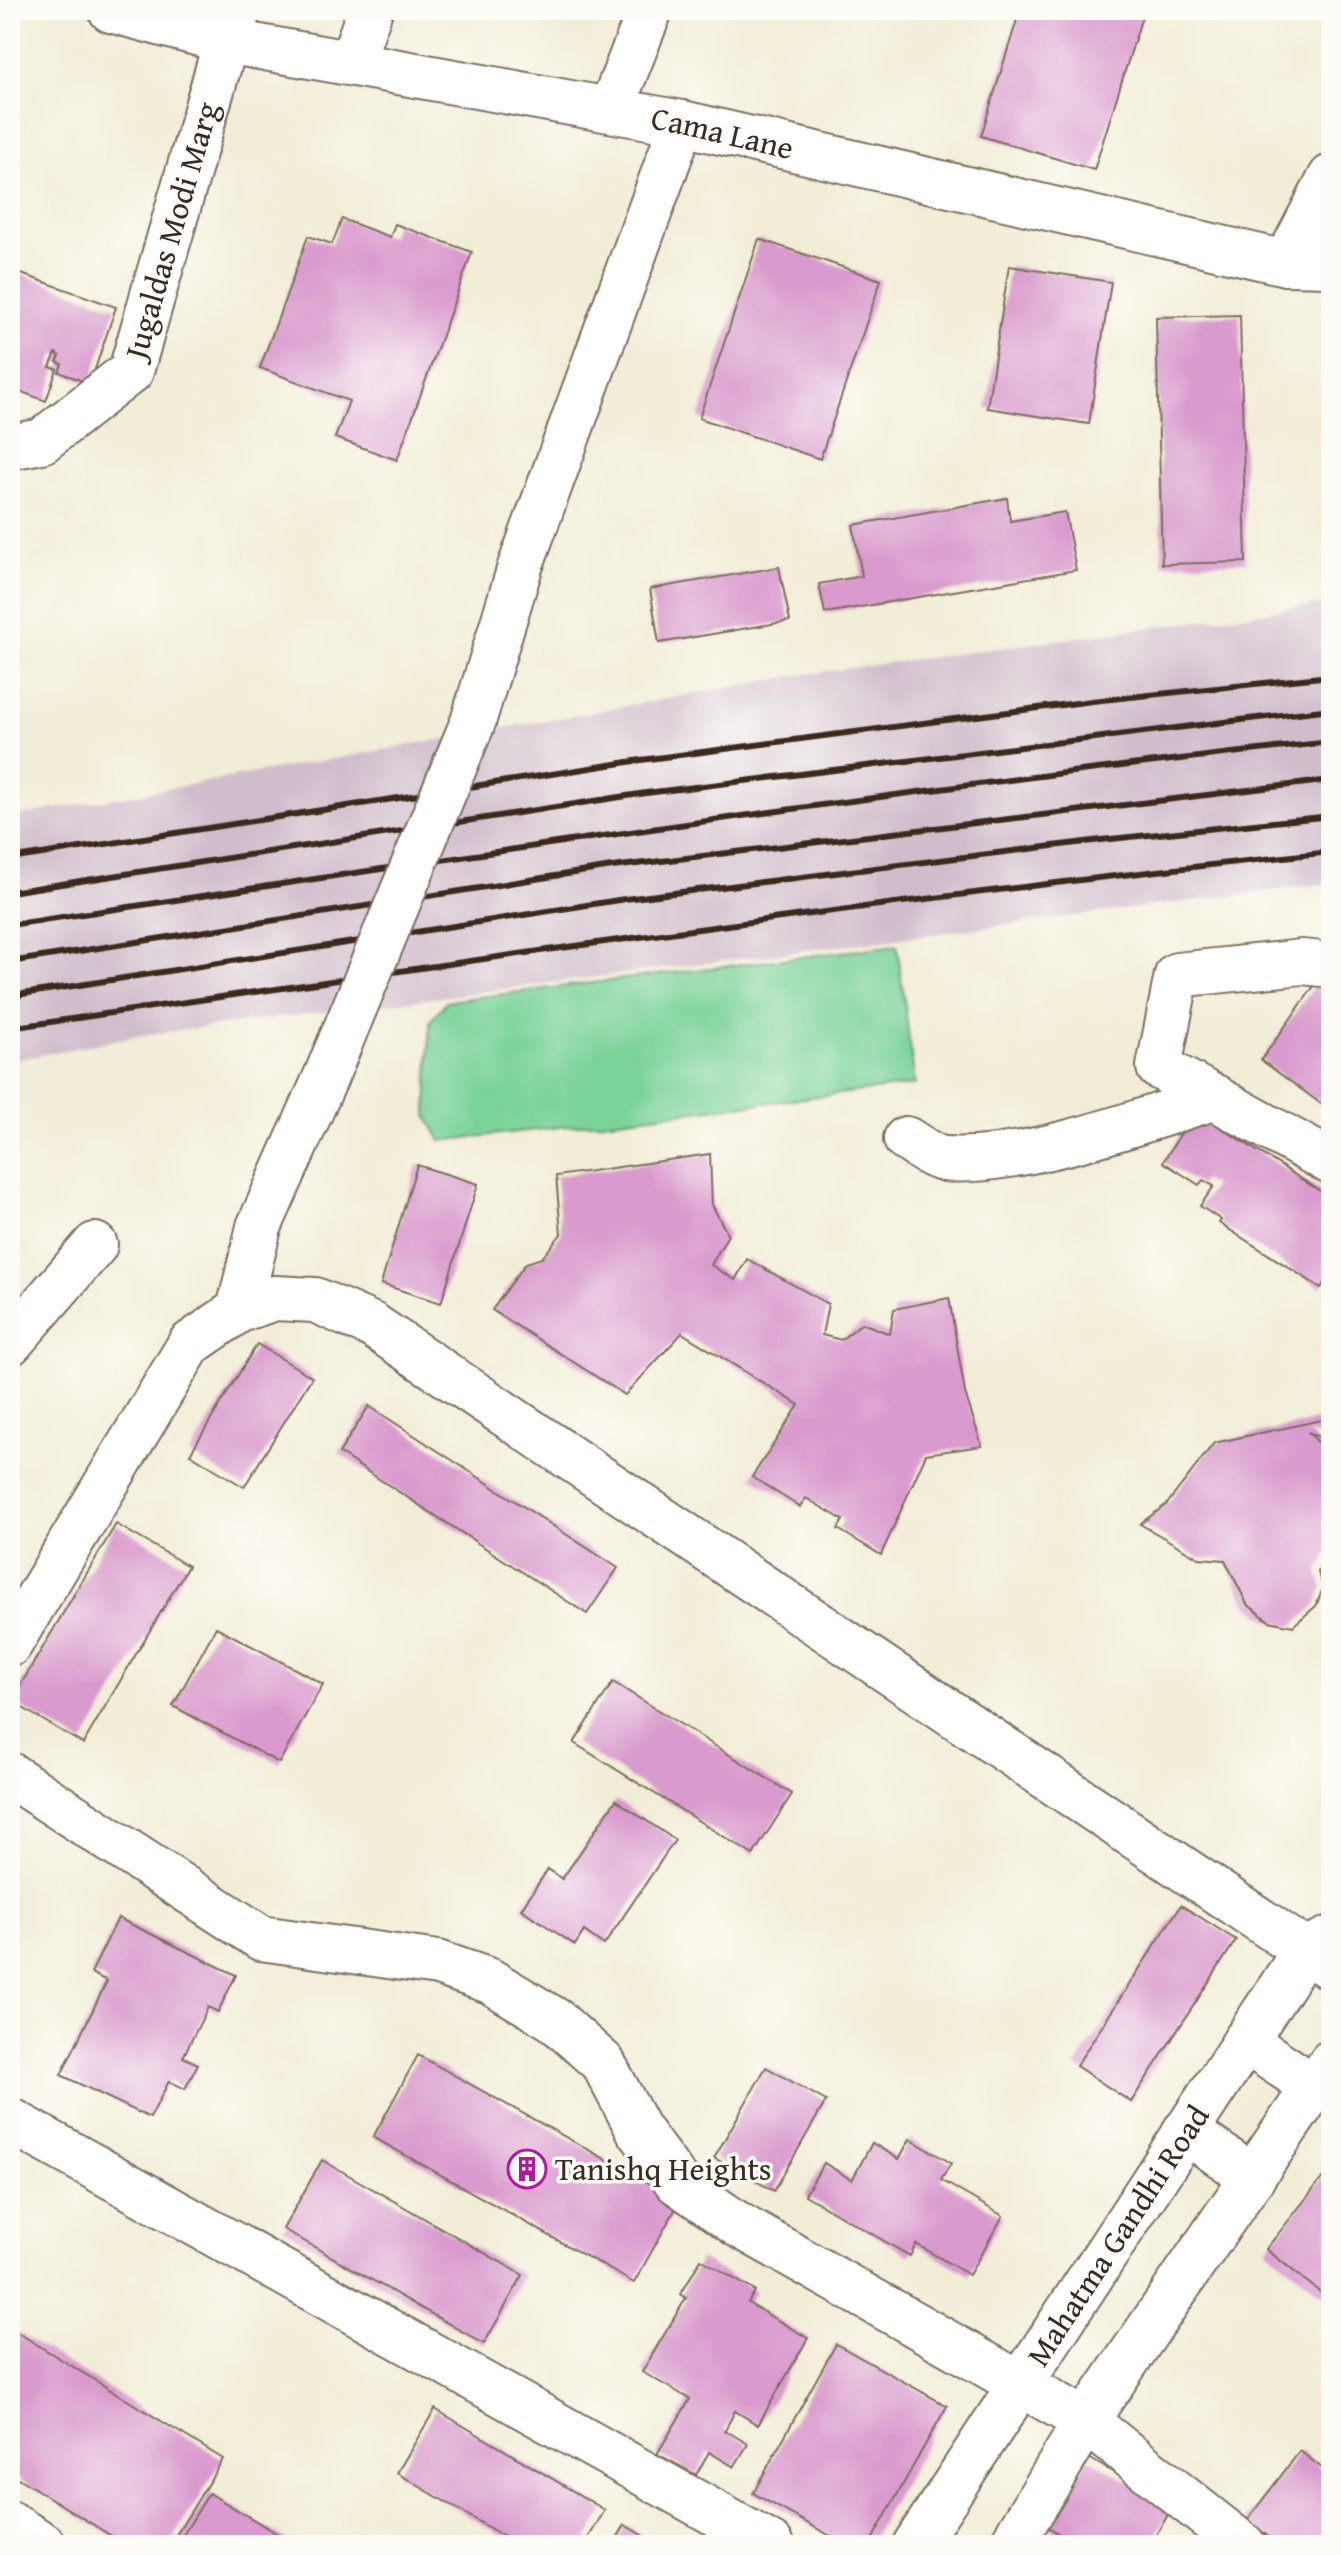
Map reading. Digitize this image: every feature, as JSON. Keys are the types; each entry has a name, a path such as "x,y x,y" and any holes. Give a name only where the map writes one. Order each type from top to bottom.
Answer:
{"street":[{"name":"Cama Lane","path":"111,10 232,26 351,63 682,123 1286,263 1331,264"},
{"path":"351,63 370,10"},
{"path":"611,109 650,10"},
{"name":"Jugaldas Modi Marg","path":"10,447 42,441 131,371 232,26"},
{"path":"239,1310 259,1227 325,1079 473,722 520,567 682,123"},
{"path":"1286,263 1331,177"},
{"path":"1331,965 1302,962 1177,975 1159,1067 1331,1162"},
{"path":"906,1139 941,1159 1010,1154 1118,1129 1215,1097"},
{"path":"10,1343 95,1245"},
{"path":"10,1644 190,1344 239,1310 275,1298 315,1300 372,1325 1322,1952"},
{"path":"10,1775 261,1938 438,1963 503,1988 555,2020 603,2063 638,2129 677,2182 737,2224 1086,2421 1243,2545"},
{"name":"Mahatma Gandhi Road","path":"915,2545 1245,2041 1322,1952"},
{"path":"1011,2545 1086,2421 1322,2075 1245,2041"},
{"path":"10,2120 772,2545"},
{"path":"1185,2131 1253,2177"},
{"path":"10,2524 44,2545"}],"shaded area":[{"path":"1331,603 1331,883 136,1036 10,1061 10,817 799,675"}],"green space":[{"path":"897,945 915,1085 441,1141 427,1116 430,1021 447,1001"}],"building":[{"path":"1020,10 1144,10 1094,170 981,136"},
{"path":"342,219 390,237 395,224 472,252 397,460 335,438 349,401 260,368 308,236 332,244"},
{"path":"759,239 881,280 820,459 699,418"},
{"path":"1009,266 1111,282 1089,424 987,408"},
{"path":"10,270 116,307 90,384 59,372 62,364 57,362 60,356 56,353 50,367 57,369 46,401 14,389 10,399"},
{"path":"1240,315 1246,562 1162,564 1156,317"},
{"path":"1007,498 1010,521 1065,512 1076,570 825,613 819,584 862,576 853,525"},
{"path":"779,567 790,621 659,643 650,589"},
{"path":"1327,968 1331,971 1331,1111 1261,1060"},
{"path":"1195,1111 1331,1198 1331,1271 1321,1288 1219,1223 1221,1220 1200,1206 1214,1186 1203,1180 1199,1185 1163,1162"},
{"path":"710,1154 712,1205 728,1235 711,1265 735,1280 747,1259 828,1304 822,1335 841,1340 862,1323 890,1334 894,1309 949,1298 965,1393 982,1446 926,1454 881,1555 838,1529 843,1520 806,1498 800,1507 752,1477 799,1405 682,1333 625,1395 492,1310 526,1263 542,1258 561,1234 556,1176"},
{"path":"417,1165 478,1184 441,1303 381,1284"},
{"path":"257,1344 312,1377 244,1487 190,1454"},
{"path":"369,1406 618,1568 587,1614 339,1453"},
{"path":"1326,1419 1331,1422 1331,1442 1308,1432 1331,1455 1331,1547 1318,1572 1323,1588 1316,1606 1293,1626 1269,1621 1247,1604 1225,1560 1199,1558 1140,1524 1167,1504 1214,1443"},
{"path":"116,1524 188,1566 83,1744 11,1701"},
{"path":"216,1627 323,1684 279,1763 173,1706"},
{"path":"613,1682 792,1794 753,1855 574,1743"},
{"path":"616,1800 675,1840 604,1945 584,1931 575,1945 521,1909 548,1869 562,1879"},
{"path":"1181,1905 1236,1940 1131,2102 1076,2066"},
{"path":"118,1918 236,1975 218,2012 208,2007 183,2057 198,2064 185,2089 169,2081 150,2118 61,2075 107,1981 91,1973"},
{"name":"Tanishq Heights","path":"418,2055 680,2201 634,2283 373,2137"},
{"path":"766,2067 826,2101 774,2191 714,2158"},
{"path":"910,2139 951,2163 941,2180 1003,2216 969,2275 916,2244 910,2256 805,2195 824,2163 852,2180 872,2143 899,2159"},
{"path":"322,2160 523,2275 484,2344 283,2229"},
{"path":"1331,2167 1331,2301 1266,2249"},
{"path":"701,2259 755,2291 748,2303 808,2338 758,2425 735,2411 725,2430 748,2444 734,2467 709,2452 696,2475 657,2454 690,2399 642,2372 686,2298 681,2294"},
{"path":"10,2328 223,2459 170,2545 126,2545 10,2473"},
{"path":"836,2344 947,2406 869,2545 847,2545 753,2493"},
{"path":"435,2409 605,2510 584,2545 518,2545 397,2473"},
{"path":"1300,2451 1331,2475 1331,2545 1279,2545 1247,2520"},
{"path":"1089,2458 1172,2508 1150,2545 1078,2545 1048,2527"},
{"path":"209,2493 296,2545 177,2545"},
{"path":"625,2525 658,2545 613,2545"}],"railway":[{"path":"10,859 641,760 1092,701 1331,676"},
{"path":"10,892 646,793 1331,709"},
{"path":"10,925 835,803 1331,742"},
{"path":"10,962 612,867 1331,780"},
{"path":"10,996 625,899 1101,840 1331,816"},
{"path":"10,1028 835,911 1331,852"}],"place":[{"name":"Tanishq Heights","path":"527,2169"}]}
